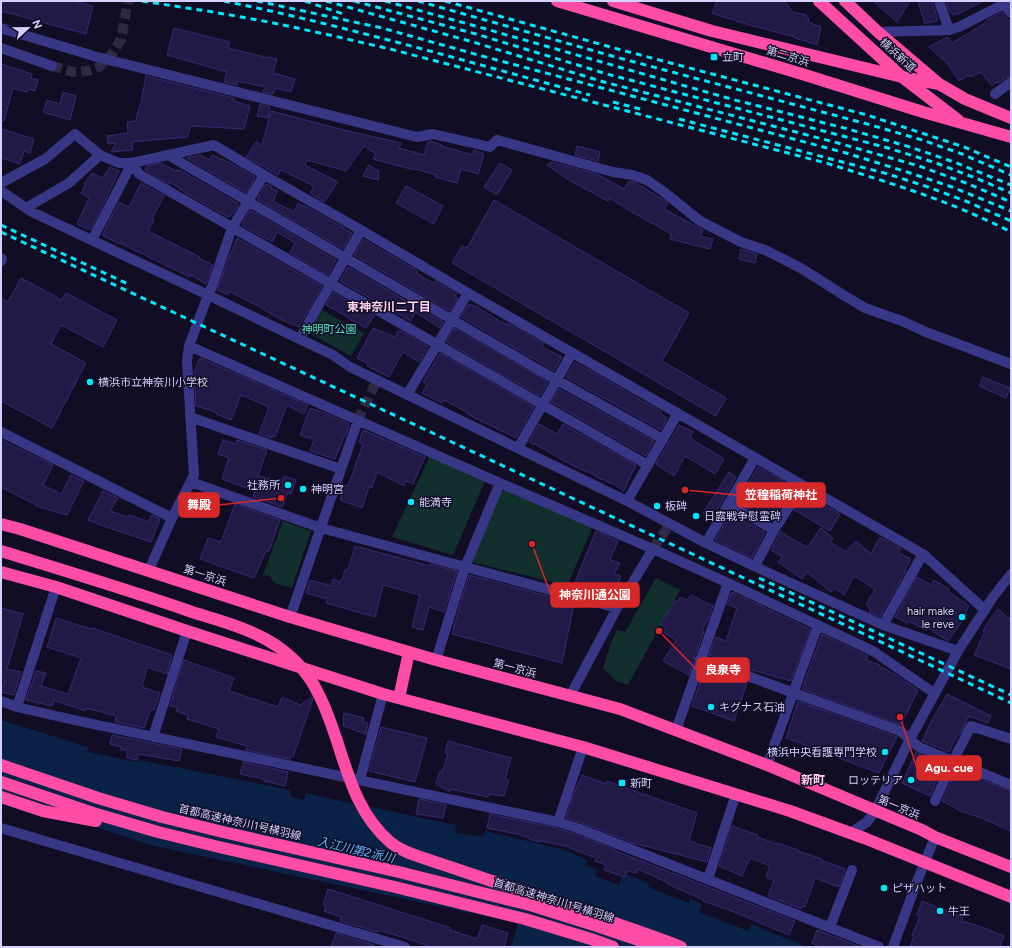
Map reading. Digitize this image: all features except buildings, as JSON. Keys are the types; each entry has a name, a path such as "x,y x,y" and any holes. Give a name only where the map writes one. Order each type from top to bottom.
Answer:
{"highway":[{"name":"第二京浜","path":"557,1 923,112 1011,137"},
{"name":"第二京浜","path":"613,1 712,31 902,77 939,84 965,99 1011,118"},
{"name":"横浜新道","path":"819,1 902,77 964,124"},
{"name":"横浜新道","path":"844,1 939,84"},
{"name":"第一京浜","path":"1,524 149,570 290,617 436,660 620,709 767,765 922,830 935,837 1011,867"},
{"path":"1,551 237,627 277,646 302,668 318,692 326,708 354,790 363,809 372,822 392,843 407,852 533,894 681,947"},
{"path":"1,572 56,587 187,631 384,694 583,747 790,811 850,833 1011,897"},
{"path":"399,698 410,652"},
{"name":"首都高速神奈川1号横羽線","path":"1,765 98,798 162,817 399,872 530,905 659,947"},
{"path":"1,782 93,813 158,832 525,919 613,947"},
{"path":"1,797 43,811 158,832"}],"street":[{"path":"939,1 949,30"},
{"path":"878,32 949,30 959,27 1003,3 1011,13"},
{"path":"1,28 97,57 417,137 433,134 490,147 497,140 613,172 632,175 646,180 664,192 700,221 742,242 787,261 865,308 1011,364"},
{"path":"1,48 52,66"},
{"path":"995,94 1011,82"},
{"path":"1,183 45,159 75,134 100,155 119,163 132,163 214,145 468,293 923,554 985,610"},
{"path":"26,208 69,183 100,155"},
{"path":"168,155 557,380 663,439"},
{"path":"132,163 139,174 648,465"},
{"path":"92,240 132,163"},
{"path":"149,570 172,518 194,475 186,361 189,346 208,295 214,284 232,228 264,175"},
{"path":"2,194 32,212 300,338 334,355 350,367 627,501 706,543 883,624 958,650"},
{"path":"300,338 361,230"},
{"path":"407,395 468,293"},
{"path":"189,346 728,583 873,651 934,693"},
{"path":"518,448 572,352"},
{"path":"627,501 678,413"},
{"path":"190,417 341,469"},
{"path":"290,617 358,420"},
{"path":"1,432 172,518"},
{"path":"706,543 755,458"},
{"path":"190,482 321,528 617,608"},
{"path":"436,660 465,567 500,483"},
{"path":"755,566 774,530 803,485"},
{"path":"728,504 774,530"},
{"path":"570,696 617,608 653,549"},
{"path":"883,624 923,554"},
{"path":"850,833 867,822 875,810 910,739 958,650 1000,587 1011,574"},
{"path":"676,730 728,583"},
{"path":"17,707 56,587"},
{"path":"767,765 818,625"},
{"path":"153,737 187,631"},
{"path":"700,659 900,731 919,747 1011,786"},
{"path":"360,780 384,694"},
{"path":"1,701 17,707 153,737 558,822 580,829 879,947"},
{"path":"935,800 971,726 1011,739"},
{"path":"558,822 583,747"},
{"path":"708,879 736,794"},
{"path":"1,828 405,947"},
{"path":"893,947 924,862 935,837"},
{"path":"830,927 852,870"}],"green space":[{"name":"神明町公園","path":"322,310 364,333 351,356 309,333"},
{"path":"430,456 485,481 453,555 392,537"},
{"path":"506,490 593,526 567,586 472,562 500,493"},
{"path":"283,521 311,531 292,588 274,583 270,576 263,575"},
{"path":"656,578 680,590 628,685 616,681 603,668 617,630 625,632"}],"water":[{"name":"入江川第2派川","path":"1,720 88,747 87,752 138,762 139,760 291,790 290,797 304,800 306,793 456,825 455,833 483,837 485,831 565,850 587,860 585,865 597,870 595,876 619,885 623,873 646,882 650,888 689,903 690,899 702,904 699,912 748,931 751,924 807,947 511,947 518,923 154,846 1,798"}],"tunnel":[{"path":"52,66 73,72 87,71 99,67 112,54 121,39 128,1"},
{"path":"358,420 377,380"},
{"path":"653,549 670,524"}],"railway":[{"path":"142,1 269,22 390,49 826,163 897,185 943,202 1011,232"},
{"path":"224,1 362,33 590,95"},
{"path":"257,1 382,28 846,153 952,187 1011,211"},
{"path":"305,1 346,15"},
{"path":"326,1 473,42 604,82 838,143 919,166 966,183 1011,202"},
{"path":"354,1 476,34 607,74 888,148 936,163 1011,193"},
{"path":"385,1 731,99 848,129 910,147 954,162 1011,185"},
{"path":"418,1 612,56 871,125 962,154 1011,175"},
{"path":"445,1 614,48 867,115 964,147 1011,167"},
{"path":"613,102 644,110"},
{"path":"679,119 888,174 968,202 1011,221"},
{"path":"1,225 128,284"},
{"path":"1,232 1011,703"},
{"path":"759,578 1011,695"}],"place":[{"name":"立町","path":"714,57"},
{"name":"横浜市立神奈川小学校","path":"90,382"},
{"name":"社務所","path":"288,485"},
{"name":"神明宮","path":"303,489"},
{"name":"笠䅣稲荷神社","path":"685,490"},
{"name":"舞殿","path":"281,498"},
{"name":"能満寺","path":"411,502"},
{"name":"板碑","path":"657,506"},
{"name":"日露戦争慰霊碑","path":"696,516"},
{"name":"神奈川通公園","path":"532,544"},
{"name":"hair make le reve","path":"962,617"},
{"name":"良泉寺","path":"659,631"},
{"name":"キグナス石油","path":"711,707"},
{"name":"Agu. cue","path":"900,717"},
{"name":"横浜中央看護専門学校","path":"885,752"},
{"name":"ロッテリア","path":"911,780"},
{"name":"新町","path":"622,783"},
{"name":"ピザハット","path":"884,888"},
{"name":"牛王","path":"940,911"}],"district":[{"name":"東神奈川二丁目","path":"389,307"},
{"name":"新町","path":"813,780"}]}
